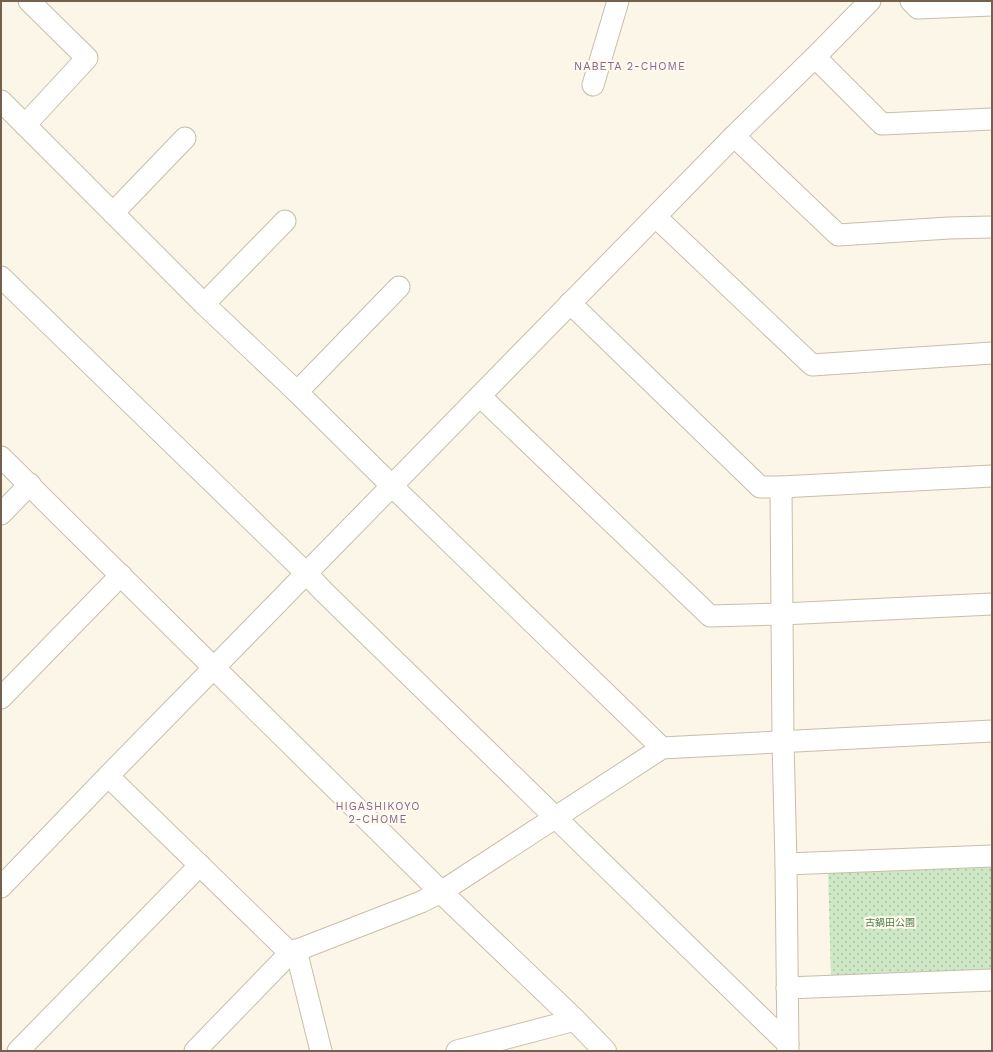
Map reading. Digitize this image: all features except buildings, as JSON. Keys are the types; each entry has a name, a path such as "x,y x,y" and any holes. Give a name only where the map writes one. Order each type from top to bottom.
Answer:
{"street":[{"path":"25,125 87,58 29,1"},
{"path":"593,85 618,1"},
{"path":"1,888 108,776 307,574 570,303 734,136 870,1"},
{"path":"911,1 918,8 992,5"},
{"path":"815,57 882,124 992,119"},
{"path":"1,102 204,304 297,392 662,748"},
{"path":"734,136 838,235 949,228 992,227"},
{"path":"113,213 185,138"},
{"path":"656,217 812,365 992,353"},
{"path":"204,304 285,221"},
{"path":"1,277 307,574 788,1047"},
{"path":"297,392 399,286"},
{"path":"570,303 760,487 992,476"},
{"path":"480,396 710,616 992,604"},
{"path":"1,457 441,892 575,1020 605,1051"},
{"path":"1,514 30,484"},
{"path":"781,487 788,1047"},
{"path":"1,698 121,574"},
{"path":"194,1051 293,951 420,902 441,892 662,748 992,731"},
{"path":"108,776 200,865 293,951 321,1051"},
{"path":"786,864 992,856"},
{"path":"18,1051 200,865"},
{"path":"787,988 992,980"},
{"path":"457,1051 575,1020"}],"green space":[{"name":"古鍋田公園","path":"992,863 992,974 831,980 828,869"}],"district":[{"name":"NABETA 2-CHOME","path":"630,66"},
{"name":"HIGASHIKOYO 2-CHOME","path":"378,812"}]}
